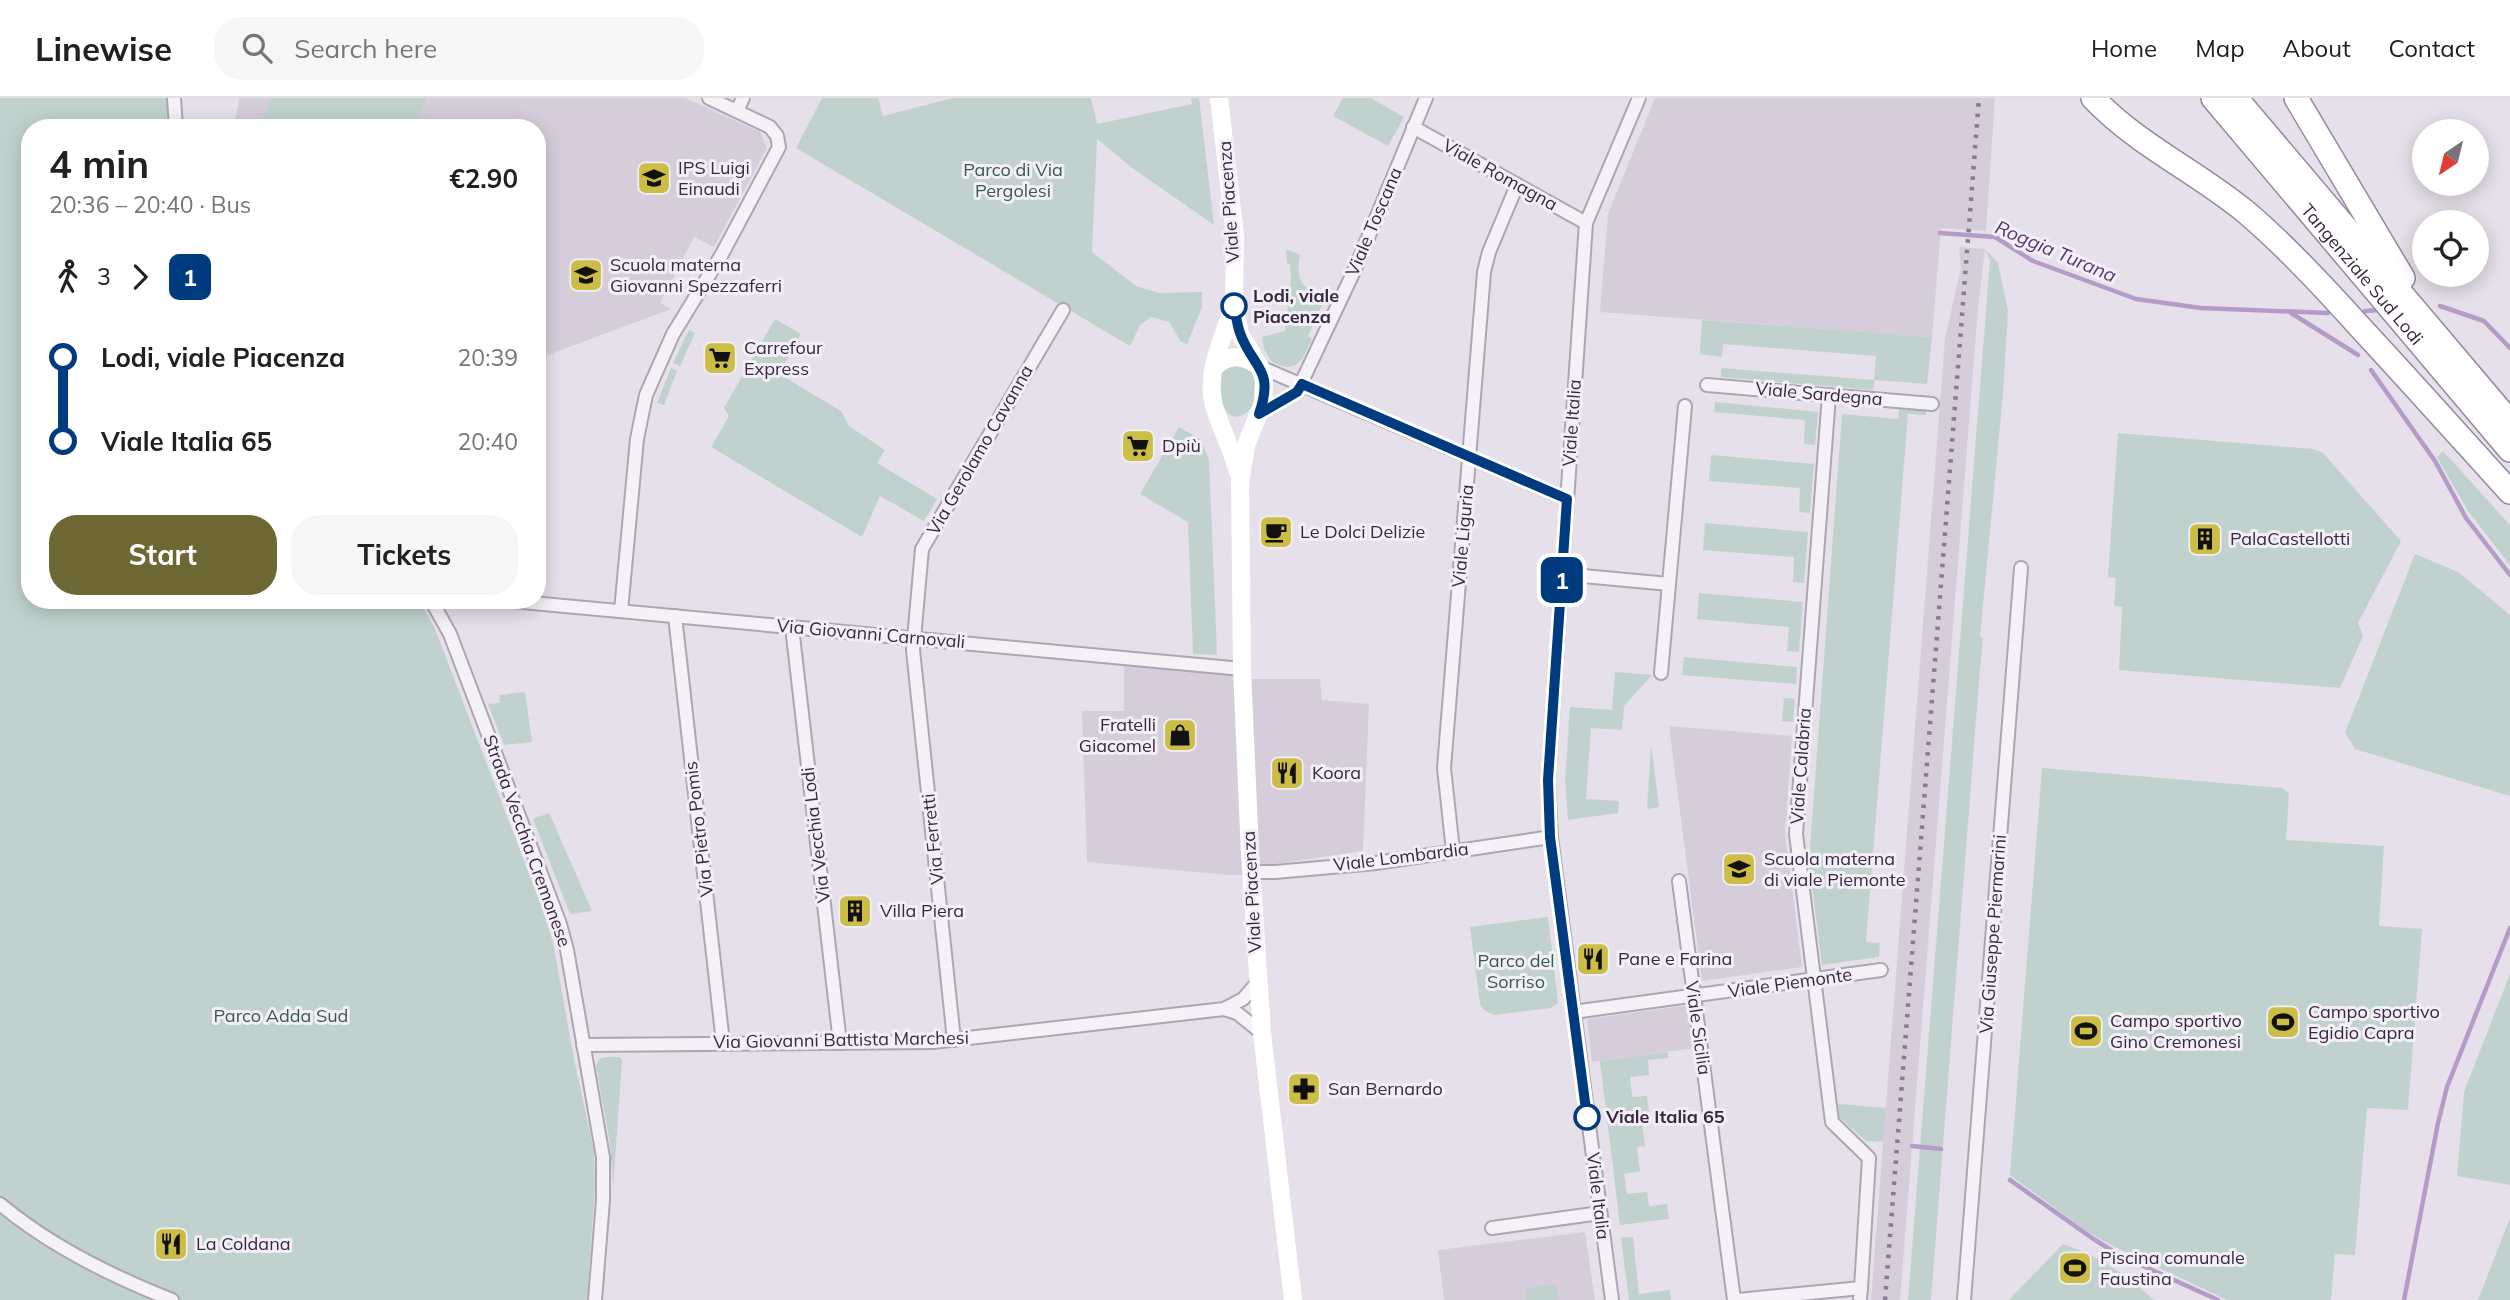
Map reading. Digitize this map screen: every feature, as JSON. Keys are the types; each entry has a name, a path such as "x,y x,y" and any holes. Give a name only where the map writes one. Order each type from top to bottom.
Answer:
{"highway":[{"path":"2093,98 2138,139 2211,185 2280,243 2510,492"},
{"name":"Tangenziale Sud Lodi","path":"2213,98 2510,450"},
{"name":"Tangenziale Sud Lodi","path":"2236,98 2510,422"},
{"path":"2296,98 2436,334"}],"street":[{"path":"174,98 175,119"},
{"path":"621,611 637,439 646,395 673,334 722,254 779,147 777,136 764,123 709,98"},
{"path":"737,111 743,98"},
{"name":"Viale Piacenza","path":"1219,98 1235,236 1234,306 1240,334 1259,367"},
{"name":"Viale Toscana","path":"1302,384 1355,269 1426,98"},
{"name":"Viale Italia","path":"1612,1300 1550,837 1548,780 1586,223 1639,98"},
{"name":"Viale Romagna","path":"1413,127 1586,223"},
{"name":"Viale Liguria","path":"1453,851 1444,768 1485,265 1517,185"},
{"name":"Viale Piacenza","path":"1214,368 1234,306"},
{"name":"Via Gerolamo Cavanna","path":"913,638 922,549 1063,310"},
{"path":"1302,384 1297,392 1259,414 1235,423 1219,419 1212,397 1214,368 1226,358 1234,356 1250,360 1259,367 1302,384 1567,499"},
{"path":"1259,367 1263,374 1265,391 1259,414"},
{"name":"Viale Sardegna","path":"1707,385 1932,404"},
{"name":"Viale Calabria","path":"1829,395 1796,834 1832,1122 1869,1158 1860,1294"},
{"path":"1661,673 1685,406"},
{"name":"Viale Piacenza","path":"1259,414 1246,445 1240,483 1242,669 1251,872 1262,1033 1293,1300"},
{"name":"Viale Piacenza","path":"1219,419 1234,456 1240,483"},
{"name":"Via Giuseppe Piermarini","path":"1964,1300 2021,568"},
{"path":"1562,574 1670,584"},
{"name":"Via Giovanni Carnovali","path":"546,604 1242,669"},
{"name":"Strada Vecchia Cremonese","path":"438,609 560,924 573,979 603,1157 603,1200 595,1300"},
{"name":"Via Pietro Pomis","path":"676,616 723,1043"},
{"name":"Via Vecchia Lodi","path":"792,627 839,1043"},
{"name":"Via Ferretti","path":"913,638 954,1040"},
{"name":"Viale Lombardia","path":"1251,872 1376,863 1550,837"},
{"name":"Viale Sicilia","path":"1679,881 1736,1300"},
{"name":"Viale Piemonte","path":"1573,1012 1881,970"},
{"name":"Via Giovanni Battista Marchesi","path":"583,1045 954,1040 1224,1009 1243,999 1258,982"},
{"path":"1224,1009 1237,1013 1262,1033"},
{"path":"0,1204 63,1247 118,1278 172,1300"},
{"path":"1492,1228 1600,1213"},
{"path":"1736,1300 1860,1294"}],"shaded area":[{"path":"685,98 760,132 767,148 714,247 694,237 660,303 671,309 546,356 546,119 236,119 239,100"},
{"path":"1655,98 1995,98 1986,231 1941,228 1932,337 1600,312 1608,214"},
{"path":"1959,247 1985,249 1978,308 1900,1300 1871,1300 1945,339 1961,267"},
{"path":"1124,658 1241,669 1242,679 1320,679 1322,700 1369,704 1363,851 1249,868 1249,875 1087,862 1082,711 1124,711"},
{"name":"Scuola materna di viale Piemonte","path":"1669,726 1792,736 1785,833 1802,967 1702,981"},
{"path":"1690,1005 1695,1048 1592,1062 1587,1019"},
{"path":"1585,1232 1595,1300 1444,1300 1438,1250"}],"green space":[{"name":"Parco Adda Sud","path":"0,98 174,98 172,119 21,119 21,609 424,609 435,629 553,942 594,1151 595,1186 587,1300 0,1300"},
{"path":"272,98 427,98 417,119 263,119"},
{"name":"Parco di Via Pergolesi","path":"822,98 878,98 883,116 953,98 1091,98 1097,124 1192,104 1191,98 1199,98 1214,225 1131,167 1097,139 1092,252 1136,286 1159,293 1202,292 1202,307 1187,344 1181,342 1169,322 1151,317 1140,325 1130,346 796,148"},
{"path":"1343,98 1371,98 1404,117 1388,146 1333,116"},
{"path":"1286,249 1300,255 1299,272 1302,283 1325,299 1308,336 1312,339 1305,353 1298,364 1287,367 1271,361 1264,349 1262,337 1285,331 1291,279"},
{"path":"1985,249 1998,263 2008,311 2003,394 1980,637 1983,638 1931,1300 1908,1300 1990,260"},
{"path":"775,319 801,334 779,374 841,411 849,426 885,450 877,463 937,499 924,521 880,496 862,537 711,447 729,416 724,408"},
{"path":"1702,320 1932,337 1927,384 1875,380 1873,390 1721,377 1721,368 1874,380 1876,356 1723,344 1722,357 1700,354"},
{"path":"689,330 695,333 680,366 673,363"},
{"path":"1234,363 1252,372 1256,383 1254,405 1245,414 1237,417 1225,410 1220,392 1222,372"},
{"path":"671,368 677,371 664,405 657,403"},
{"path":"1715,402 1818,412 1815,445 1804,444 1805,420 1714,412"},
{"path":"1899,409 1926,411 1926,415 1908,414 1866,942 1880,943 1879,957 1822,965 1809,861 1842,414 1898,419"},
{"path":"1179,427 1200,439 1209,459 1217,655 1193,654 1188,522 1140,494"},
{"path":"2118,433 2313,449 2323,453 2401,541 2358,623 2363,636 2340,688 2119,670 2122,607 2114,606 2116,578 2108,577"},
{"path":"2443,451 2510,525 2510,565 2468,511 2437,457"},
{"path":"1711,455 1814,464 1810,513 1799,512 1800,488 1709,481"},
{"path":"1705,523 1808,532 1804,583 1793,582 1794,557 1703,550"},
{"path":"2415,554 2458,572 2510,615 2510,796 2355,749 2345,733"},
{"path":"1699,593 1803,602 1799,652 1787,651 1789,627 1697,619"},
{"path":"1684,657 1797,667 1796,684 1682,675"},
{"path":"1615,672 1652,675 1624,706 1622,730 1591,728 1586,799 1619,801 1618,813 1568,820 1565,780 1570,707 1612,710"},
{"path":"525,692 532,742 504,745 488,704 500,703 499,695"},
{"path":"1784,698 1795,699 1793,722 1782,721"},
{"path":"1651,744 1659,807 1647,809"},
{"path":"2042,768 2282,788 2289,793 2286,840 2384,846 2379,926 2422,929 2408,1110 2367,1108 2355,1255 2335,1254 2331,1300 2227,1300 2089,1233 2010,1175"},
{"path":"549,813 592,911 570,914 533,819"},
{"name":"Parco del Sorriso","path":"1548,917 1558,1003 1551,1008 1494,1015 1484,1010 1480,1004 1470,927"},
{"path":"2510,974 2510,1185 2457,1176 2464,1092"},
{"path":"1668,1052 1668,1058 1648,1060 1649,1075 1630,1077 1632,1097 1647,1096 1650,1120 1642,1121 1645,1146 1637,1147 1640,1171 1624,1174 1627,1194 1647,1192 1649,1206 1667,1204 1669,1219 1620,1225 1600,1061"},
{"path":"620,1057 622,1060 613,1188 610,1143 596,1066 599,1059"},
{"path":"1838,1104 1886,1108 1883,1142 1866,1141 1839,1117"},
{"path":"2510,1218 2510,1300 2478,1300"},
{"path":"1633,1237 1639,1294 1670,1290 1671,1300 1629,1300 1621,1238"},
{"name":"Piscina comunale Faustina","path":"2063,1244 2111,1267 2154,1300 2009,1300"},
{"path":"1556,1285 1558,1300 1527,1300 1526,1288"}],"waterway":[{"name":"Roggia Turana","path":"1940,233 1995,237 2033,261 2136,299 2201,308 2328,313"},
{"name":"Roggia Turana","path":"2440,306 2484,321 2510,348"},
{"name":"Roggia Turana","path":"2365,311 2379,310"},
{"path":"2291,313 2358,355"},
{"path":"2371,370 2435,461 2466,518 2510,575"},
{"path":"2404,1300 2447,1087 2510,928"},
{"path":"1912,1146 1941,1149"},
{"path":"2010,1180 2119,1255 2218,1300"}],"railway":[{"path":"1885,1300 1979,98"}],"bus line":[{"name":"1","path":"1234,306 1240,334 1263,374 1265,391 1259,414 1297,392 1302,384 1567,499 1548,780 1550,837 1587,1117"}],"place":[{"name":"IPS Luigi Einaudi","path":"654,178"},
{"name":"Scuola materna Giovanni Spezzaferri","path":"586,275"},
{"name":"Lodi, viale Piacenza","path":"1234,306"},
{"name":"Carrefour Express","path":"720,358"},
{"name":"Dpiù","path":"1138,446"},
{"name":"Le Dolci Delizie","path":"1276,532"},
{"name":"PalaCastellotti","path":"2205,539"},
{"name":"Fratelli Giacomel","path":"1180,735"},
{"name":"Koora","path":"1287,773"},
{"name":"Scuola materna di viale Piemonte","path":"1739,869"},
{"name":"Villa Piera","path":"855,911"},
{"name":"Pane e Farina","path":"1593,959"},
{"name":"Campo sportivo Egidio Capra","path":"2283,1022"},
{"name":"Campo sportivo Gino Cremonesi","path":"2086,1031"},
{"name":"San Bernardo","path":"1304,1089"},
{"name":"Viale Italia 65","path":"1587,1117"},
{"name":"La Coldana","path":"171,1244"},
{"name":"Piscina comunale Faustina","path":"2075,1268"}]}
